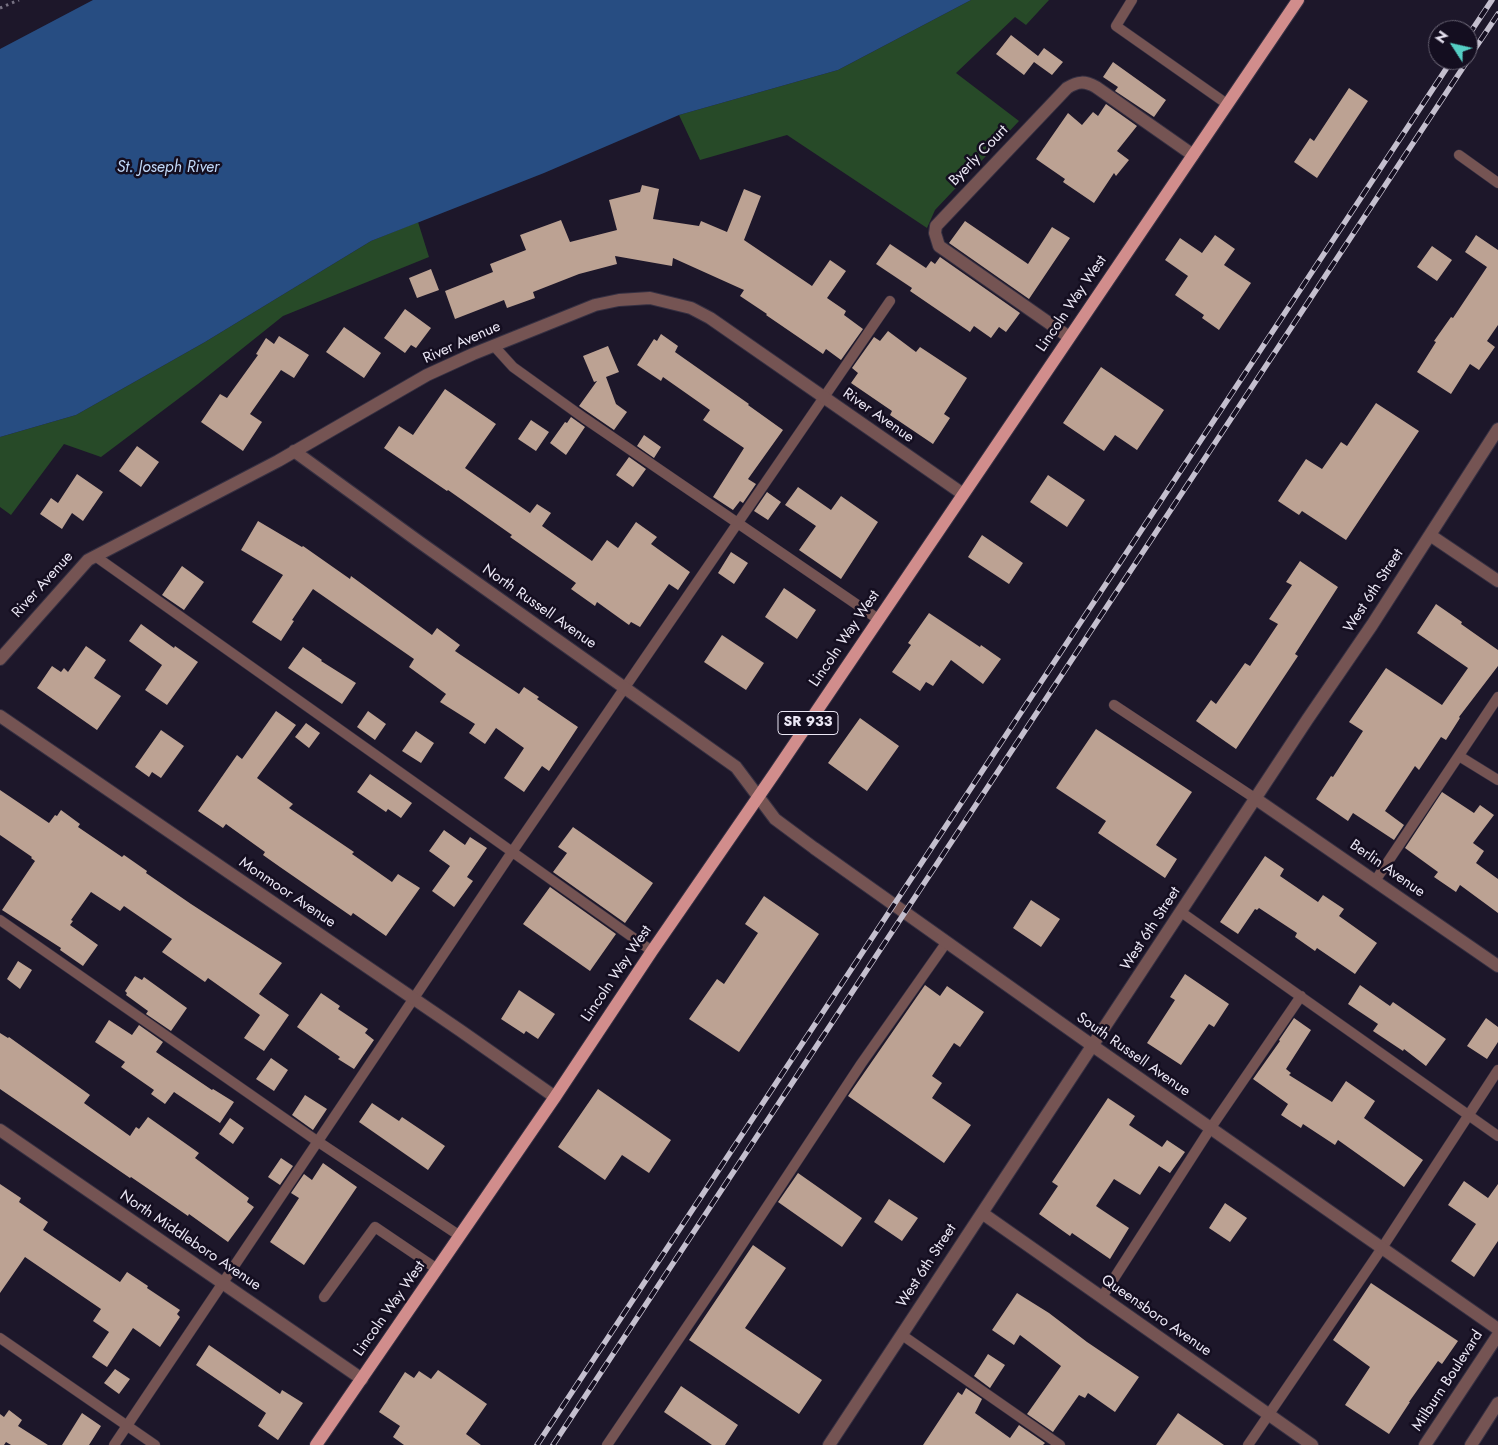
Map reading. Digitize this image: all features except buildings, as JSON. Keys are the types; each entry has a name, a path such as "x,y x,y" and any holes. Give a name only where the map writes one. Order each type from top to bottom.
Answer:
{"main road":[{"name":"Lincoln Way West","path":"316,1445 555,1097 652,951 1298,0"}],"street":[{"name":"Byerly Court","path":"1069,337 939,246 935,233 936,226 1067,88 1081,82 1096,87 1193,156"},
{"name":"River Avenue","path":"0,659 88,560 294,452 427,375 595,305 618,300 650,298 691,308 710,318 962,494"},
{"name":"West 6th Street","path":"830,1445 1498,429"},
{"name":"North Russell Avenue","path":"294,452 736,767 758,797"},
{"path":"1430,534 1498,581"},
{"name":"Monmoor Avenue","path":"0,716 555,1097"},
{"name":"South Russell Avenue","path":"758,797 775,819 946,943 1498,1329"},
{"name":"Berlin Avenue","path":"1256,799 1498,966"},
{"name":"North Middleboro Avenue","path":"0,1130 362,1379"},
{"name":"Queensboro Avenue","path":"982,1213 1312,1445"},
{"name":"Milburn Boulevard","path":"1425,1445 1498,1335"},
{"path":"1470,1445 1498,1403"}],"lane":[{"path":"1132,0 1116,26 1227,104"},
{"path":"1459,155 1498,183"},
{"path":"114,1445 512,852 890,301"},
{"path":"494,346 513,367 584,418 878,619"},
{"path":"95,556 652,951"},
{"path":"1375,881 1498,697"},
{"path":"1114,705 1256,799"},
{"path":"1459,756 1498,780"},
{"path":"1181,912 1498,1136"},
{"path":"0,920 460,1236"},
{"path":"607,1445 861,1064 946,943"},
{"path":"1102,1297 1210,1128 1301,996"},
{"path":"1248,1445 1382,1248 1498,1070"},
{"path":"324,1297 375,1227 437,1269"},
{"path":"902,1335 1060,1445"},
{"path":"0,1338 155,1445"}],"path":[{"path":"0,8 19,0"}],"green space":[{"path":"971,0 1049,0 1026,25 1015,17 956,73 1019,121 935,210 927,228 787,135 700,160 679,115 838,70"},
{"path":"418,222 429,257 283,316 198,384 101,457 64,444 11,515 0,507 0,437 76,415 205,342 371,241"}],"water":[{"name":"St. Joseph River","path":"93,0 971,0 838,70 679,115 544,173 371,241 205,342 76,415 0,437 0,49"}],"railway":[{"path":"1478,21 1492,0"},
{"path":"1478,44 1498,14"},
{"path":"537,1445 1445,70"},
{"path":"553,1445 1461,70"}]}
